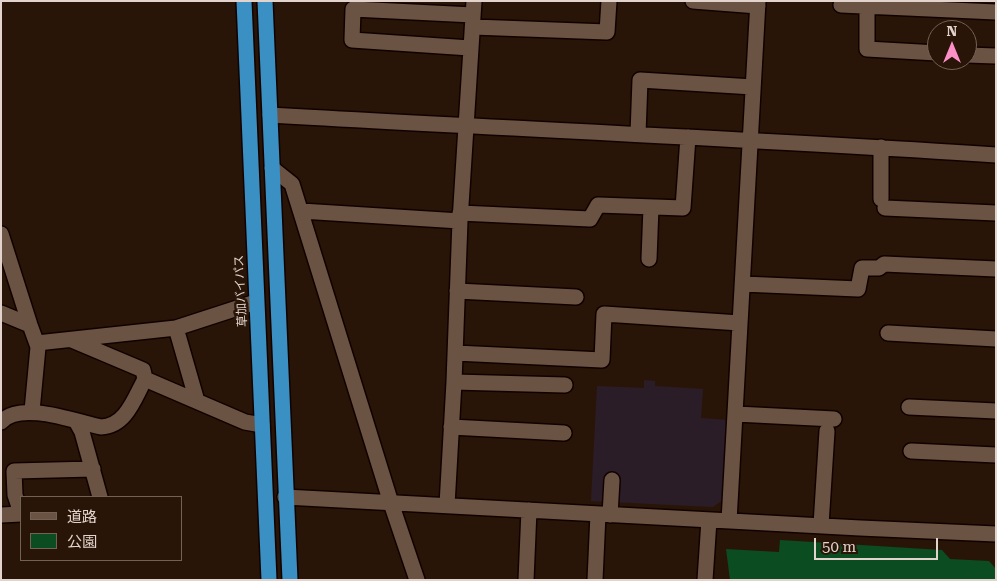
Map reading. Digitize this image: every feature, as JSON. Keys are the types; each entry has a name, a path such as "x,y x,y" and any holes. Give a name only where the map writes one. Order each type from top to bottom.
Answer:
{"highway":[{"name":"草加バイパス","path":"244,1 268,580"},
{"path":"265,1 290,580"}],"street":[{"path":"470,48 352,40 353,9 473,14 607,32 609,1"},
{"path":"693,1 758,4 736,414 727,437 729,521"},
{"path":"841,5 996,12"},
{"path":"867,6 867,49 927,52"},
{"path":"447,505 460,217 473,14"},
{"path":"977,55 996,56"},
{"path":"638,134 640,80 753,87"},
{"path":"270,115 996,155"},
{"path":"301,212 590,219 598,205 683,208 688,137"},
{"path":"881,148 883,203 996,213"},
{"path":"272,168 292,184 391,503 417,580"},
{"path":"648,259 650,207"},
{"path":"1,234 38,347 32,411"},
{"path":"743,284 858,289 862,268 879,268 884,264 996,269"},
{"path":"457,291 576,297"},
{"path":"37,342 176,328 256,302"},
{"path":"1,313 30,325"},
{"path":"455,353 602,360 604,314 740,323"},
{"path":"176,328 197,401"},
{"path":"888,333 996,339"},
{"path":"1,422 3,419 16,413 32,411 101,427 112,426 122,418 130,408 145,379 143,370 71,340"},
{"path":"145,379 245,422 262,425"},
{"path":"454,382 566,385"},
{"path":"909,407 996,411"},
{"path":"736,414 830,425 821,526"},
{"path":"76,421 82,432 100,496"},
{"path":"451,427 564,433"},
{"path":"911,450 996,455"},
{"path":"20,510 15,495 14,471 92,469"},
{"path":"595,580 604,514 612,480"},
{"path":"285,497 996,534"},
{"path":"526,580 529,510"},
{"path":"1,515 20,513"},
{"path":"706,580 709,520"}],"shaded area":[{"path":"644,380 655,381 655,386 703,389 701,418 728,420 724,499 713,507 591,501 597,386 644,388"}],"green space":[{"path":"780,540 942,550 950,559 989,561 996,569 996,580 730,580 726,549 779,552"}]}
